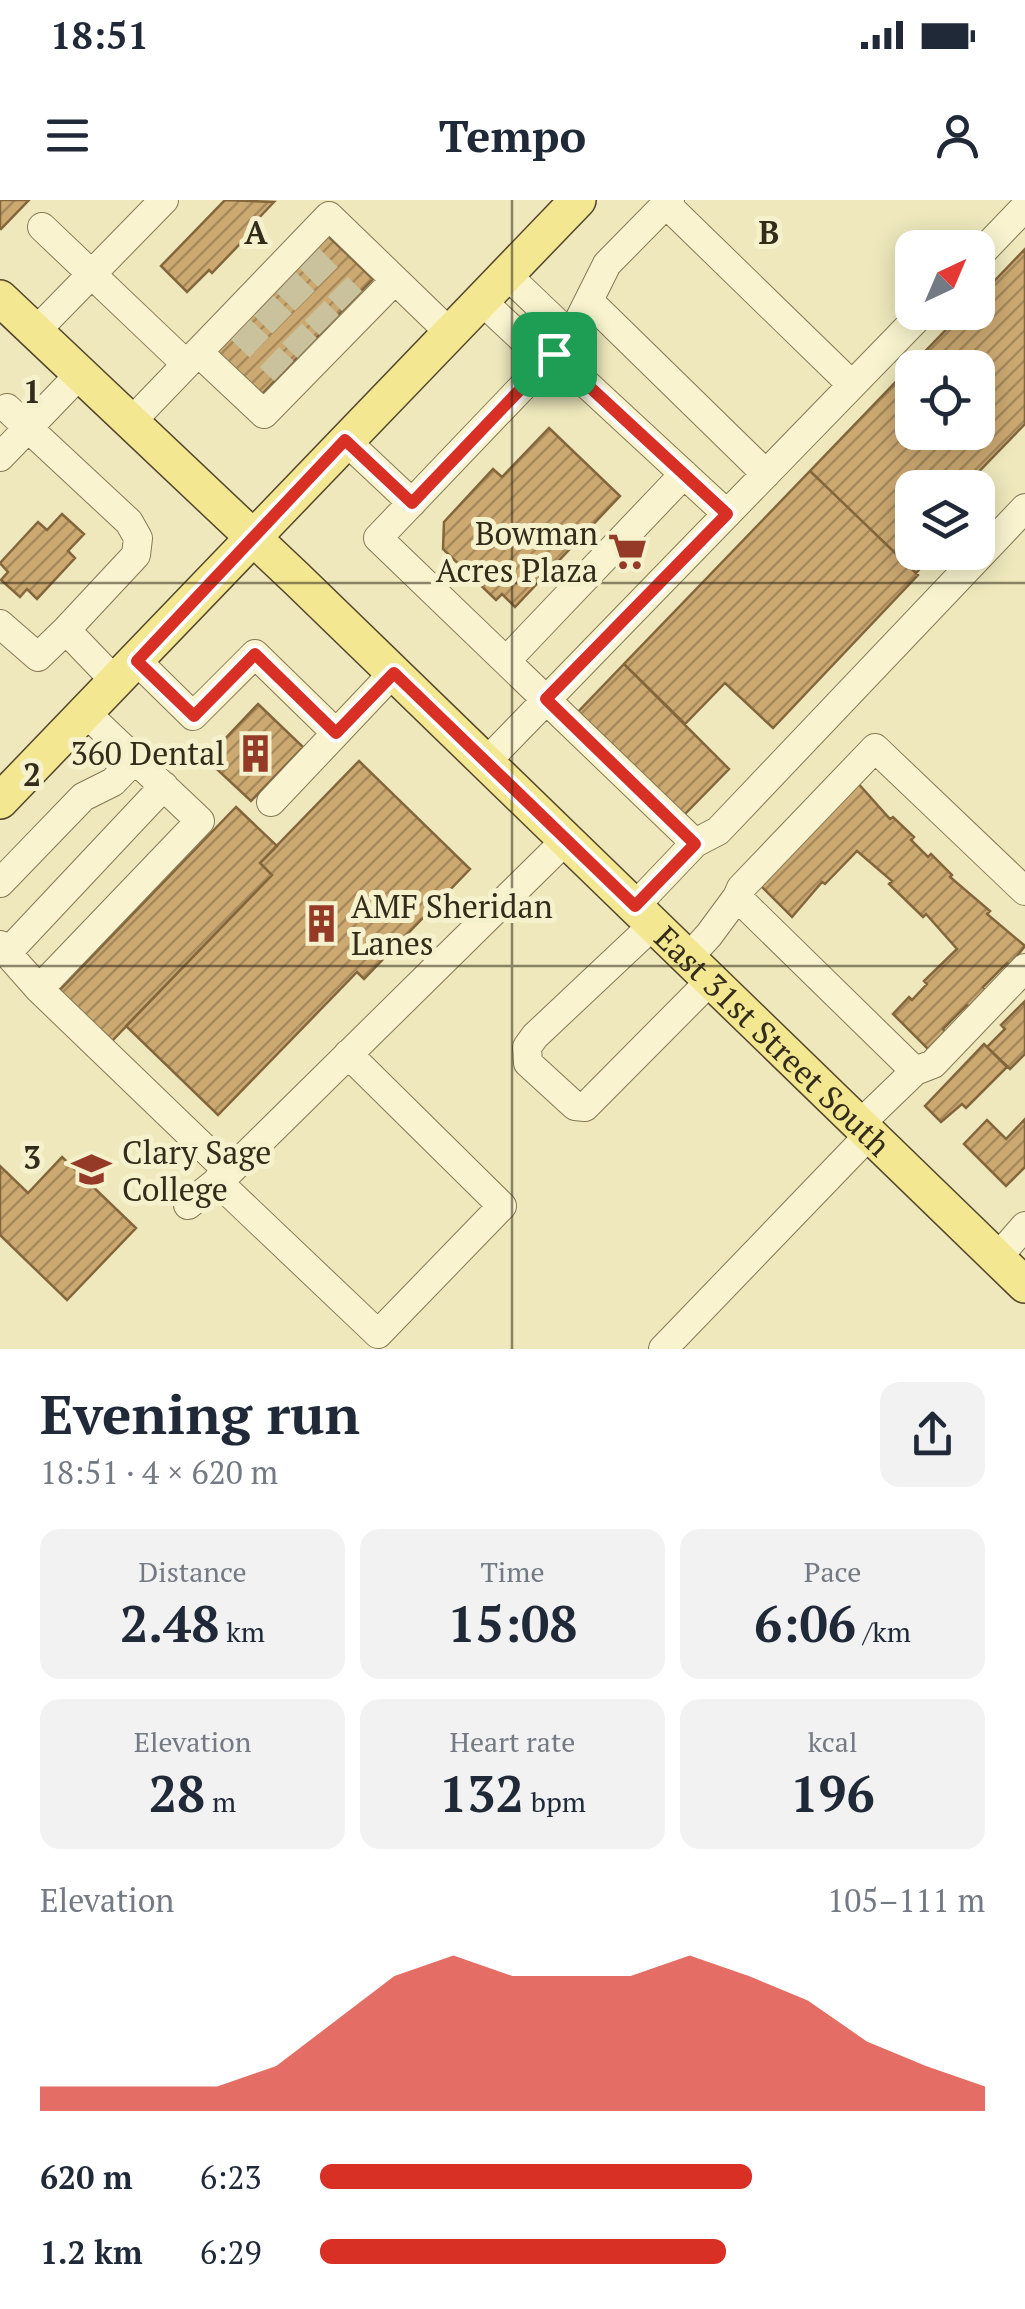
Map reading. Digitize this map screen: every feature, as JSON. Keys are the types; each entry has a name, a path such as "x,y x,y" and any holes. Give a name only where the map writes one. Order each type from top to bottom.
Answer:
{"main road":[{"path":"1,799 506,274 570,202"},
{"name":"East 31st Street South","path":"0,298 394,673 1025,1285"}],"street":[{"path":"35,332 164,200"},
{"path":"695,844 378,538 558,351 607,264 662,203 852,385"},
{"path":"995,238 1025,207"},
{"path":"130,423 303,252 324,208 449,332"},
{"path":"42,227 92,274 264,414 290,376 358,306 394,280"},
{"path":"506,274 558,351"},
{"path":"481,300 558,351 727,514"},
{"path":"589,300 766,474"},
{"path":"486,762 905,330"},
{"path":"0,457 79,375"},
{"path":"2,408 129,522 138,538 136,555 38,658 6,630"},
{"path":"345,440 412,503"},
{"path":"506,661 684,474"},
{"path":"1025,508 718,831 695,844 644,915 535,1036 527,1048 528,1063 575,1106 585,1107 698,970 710,935 740,888 874,748 1025,891"},
{"path":"0,601 57,639 126,672 194,716 255,654 336,733"},
{"path":"271,802 394,673"},
{"path":"39,989 200,821 86,713"},
{"path":"0,883 83,797 113,782 134,759"},
{"path":"164,786 4,948 39,989 378,1334 502,1206 348,1054"},
{"path":"188,1205 223,1176 566,840"},
{"path":"737,898 915,1071"},
{"path":"663,1349 915,1071 933,1064 1025,968"},
{"path":"997,1258 1025,1226"}],"building":[{"path":"0,200 29,200 1,229 0,228"},
{"path":"225,200 274,202 255,222 258,225 212,273 209,270 187,292 161,266"},
{"path":"328,236 373,279 261,395 216,352"},
{"path":"1025,249 1025,424 980,470 895,470 895,553 810,471 895,383 895,450 995,450 995,350 926,350 946,330 995,330 995,280"},
{"path":"549,428 620,496 515,607 502,594 496,600 443,549 444,522 493,469 502,477"},
{"path":"810,471 895,553 895,570 913,570 918,575 773,728 725,683 685,724 624,664"},
{"path":"62,514 84,534 68,551 75,558 37,599 27,589 20,597 1,580 8,572 0,563 38,522 47,530"},
{"path":"624,664 729,769 682,817 576,714"},
{"name":"360 Dental","path":"258,704 303,747 251,801 206,759"},
{"name":"AMF Sheridan Lanes","path":"359,761 470,869 364,979 357,972 218,1115 126,1026 272,875 260,863"},
{"path":"856,781 890,819 893,817 914,837 911,840 928,857 931,854 950,877 990,911 987,914 1025,946 928,1049 893,1014 909,997 912,1000 927,984 924,981 957,949 926,914 923,917 889,884 892,881 857,851 825,884 822,882 792,917 757,882"},
{"path":"236,807 277,846 260,863 272,875 111,1042 58,992"},
{"path":"1025,1001 1025,1054 1010,1069 987,1047 1005,1029 1001,1025"},
{"path":"984,1044 1007,1067 966,1108 962,1104 941,1122 925,1106"},
{"path":"1025,1119 1025,1167 1006,1186 964,1144 987,1120 1006,1139"},
{"path":"62,1157 136,1228 67,1300 0,1235 0,1166 28,1193"}],"tunnel":[{"path":"308,257 352,301"},
{"path":"285,281 329,325"},
{"path":"262,304 307,348"},
{"path":"239,328 284,371"}],"place":[{"name":"Bowman Acres Plaza","path":"628,551"},
{"name":"360 Dental","path":"255,753"},
{"name":"AMF Sheridan Lanes","path":"321,924"},
{"name":"Clary Sage College","path":"92,1170"}],"route":[{"path":"554,354 727,514 546,699 695,844 635,906 394,673 336,733 255,654 194,716 137,661 345,440 412,503 554,354"}]}
